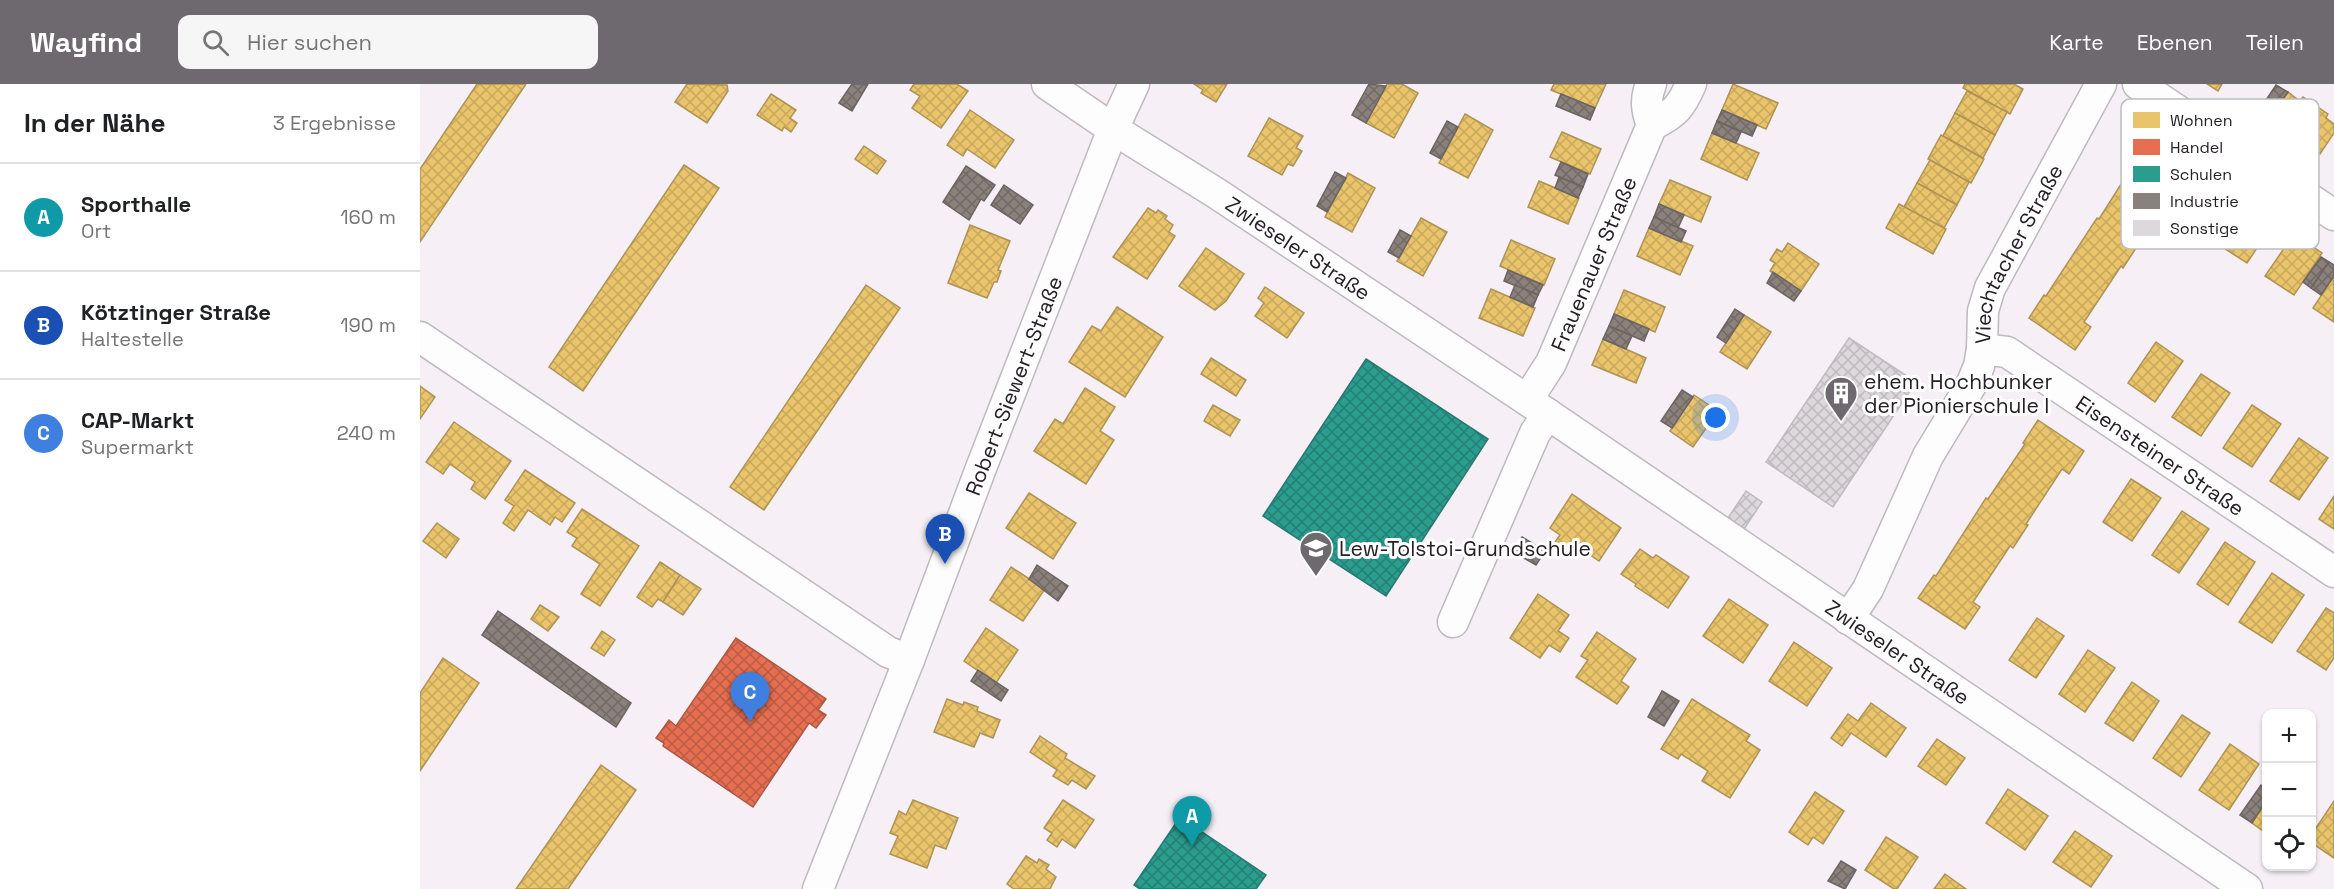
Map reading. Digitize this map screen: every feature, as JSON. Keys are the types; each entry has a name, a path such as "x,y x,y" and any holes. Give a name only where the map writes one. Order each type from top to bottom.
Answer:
{"street":[{"name":"Zwieseler Straße","path":"1047,84 1537,407 2247,889"},
{"name":"Robert-Siewert-Straße","path":"818,889 909,660 1113,129 1134,84"},
{"path":"1651,84 1647,93 1646,110 1652,125 1667,118 1682,105 1691,84"},
{"name":"Viechtacher Straße","path":"1848,619 1868,589 1928,456 1971,385 1979,366 1983,311 1990,288 2101,84"},
{"path":"2138,84 2160,99"},
{"name":"Frauenauer Straße","path":"1537,407 1551,363 1652,125"},
{"path":"2319,205 2334,215"},
{"path":"420,337 888,652 909,660"},
{"name":"Eisensteiner Straße","path":"1982,349 2007,352 2334,572"},
{"path":"1453,622 1535,433 1537,407"}],"building: Wohnen":[{"path":"477,84 526,84 420,242 420,169"},
{"path":"687,84 727,85 728,91 707,123 675,102"},
{"path":"914,84 957,84 968,91 941,128 912,108 920,96 910,90"},
{"path":"1194,84 1227,84 1216,102 1201,93 1203,90"},
{"path":"1387,84 1402,84 1418,93 1394,138 1366,123"},
{"path":"1554,84 1606,84 1595,108 1551,90"},
{"path":"1733,84 1778,103 1766,129 1722,110"},
{"path":"1965,84 2014,84 2023,89 2010,114 1963,88"},
{"path":"2207,84 2222,84 2218,91"},
{"path":"1967,91 2007,112 1995,135 1955,113"},
{"path":"2288,92 2297,99 2283,99"},
{"path":"771,94 796,110 790,118 797,123 791,132 784,127 782,131 757,115"},
{"path":"2319,108 2328,114 2326,118 2334,124 2334,133 2320,154"},
{"path":"970,110 1014,140 995,168 967,149 963,156 947,145"},
{"path":"1955,113 1995,135 1983,158 1943,136"},
{"path":"1465,114 1493,130 1468,178 1439,163"},
{"path":"1269,118 1303,136 1296,148 1302,151 1293,166 1288,164 1282,175 1248,156"},
{"path":"1562,132 1601,149 1590,174 1550,157"},
{"path":"1712,133 1759,153 1747,180 1701,159"},
{"path":"1941,135 1984,159 1971,183 1928,159"},
{"path":"864,146 886,161 877,174 855,159"},
{"path":"1930,160 1969,182 1957,205 1917,183"},
{"path":"684,165 719,188 583,391 549,367"},
{"path":"1348,173 1375,188 1352,232 1325,217"},
{"path":"1670,180 1711,197 1701,222 1659,204"},
{"path":"1539,181 1579,198 1568,224 1528,207"},
{"path":"1917,183 1957,205 1944,228 1904,207"},
{"path":"2121,184 2121,249 2135,249 2123,268 2121,266 2084,322 2091,327 2075,350 2029,318 2097,218 2099,219"},
{"path":"1899,204 1946,229 1933,254 1886,228"},
{"path":"1148,208 1156,213 1158,210 1167,216 1165,219 1173,225 1169,232 1175,236 1147,279 1113,257"},
{"path":"1421,218 1447,232 1423,276 1397,261"},
{"path":"970,225 1010,241 998,270 1001,271 997,282 994,282 987,298 948,283"},
{"path":"1649,228 1693,246 1680,275 1637,256"},
{"path":"1511,240 1555,259 1544,285 1500,266"},
{"path":"1788,243 1819,264 1801,291 1770,271 1775,263 1770,260 1777,249 1782,252"},
{"path":"1206,248 1244,274 1226,301 1215,310 1179,286"},
{"path":"2225,249 2256,249 2247,263"},
{"path":"2284,249 2316,249 2322,253 2294,295 2265,276"},
{"path":"2334,276 2334,322 2313,308"},
{"path":"866,285 900,308 764,510 730,487"},
{"path":"1265,287 1304,313 1287,338 1255,316 1264,303 1258,298"},
{"path":"1491,289 1535,308 1523,336 1479,318"},
{"path":"1624,290 1665,307 1655,332 1614,314"},
{"path":"1117,307 1163,337 1125,397 1069,362 1092,326 1101,331"},
{"path":"1744,315 1771,332 1747,369 1720,352"},
{"path":"1603,339 1646,358 1636,383 1592,365"},
{"path":"2156,342 2183,361 2155,402 2128,383"},
{"path":"1211,358 1246,380 1236,396 1201,374"},
{"path":"2201,374 2230,393 2201,436 2172,417"},
{"path":"420,386 435,397 420,419"},
{"path":"1085,388 1115,407 1100,431 1114,440 1086,484 1034,451 1055,419 1063,424"},
{"path":"1694,395 1718,411 1693,447 1670,431"},
{"path":"1213,405 1240,420 1230,436 1204,421"},
{"path":"2252,405 2281,424 2252,467 2223,448"},
{"path":"2038,420 2084,451 2069,474 2062,469 2013,548 2010,546 1973,602 1980,607 1965,629 1918,598 1934,575 1936,576 1986,498 1988,499 2025,444 2023,443"},
{"path":"454,422 511,461 485,499 471,489 475,482 450,464 443,474 426,462"},
{"path":"2299,438 2328,458 2299,500 2270,481"},
{"path":"525,470 575,503 562,522 555,517 550,525 528,510 514,531 503,523 514,506 505,500"},
{"path":"2131,479 2161,498 2132,541 2103,522"},
{"path":"1029,493 1076,523 1053,559 1006,528"},
{"path":"1572,494 1621,528 1599,561 1574,544 1568,552 1555,542 1560,535 1550,528"},
{"path":"2334,496 2334,529 2319,519"},
{"path":"582,509 639,546 600,606 581,594 600,564 572,546 577,538 567,532"},
{"path":"2182,511 2209,529 2179,573 2152,555"},
{"path":"437,523 459,539 446,558 423,541"},
{"path":"2225,542 2255,562 2228,605 2197,584"},
{"path":"1640,549 1653,558 1656,555 1689,577 1668,608 1621,574"},
{"path":"660,562 680,575 663,602 658,599 652,607 637,597"},
{"path":"1011,567 1045,589 1023,621 990,600"},
{"path":"2272,573 2304,595 2272,643 2239,622"},
{"path":"680,575 701,589 683,615 663,602"},
{"path":"1538,594 1569,615 1558,631 1569,638 1560,652 1549,645 1540,658 1510,638"},
{"path":"1729,599 1768,625 1743,663 1703,636"},
{"path":"540,605 559,617 548,631 531,619"},
{"path":"2326,608 2334,613 2334,658 2326,670 2297,651"},
{"path":"2037,618 2064,636 2036,678 2009,660"},
{"path":"986,628 1018,650 996,683 964,661"},
{"path":"602,631 615,640 604,656 591,648"},
{"path":"1597,632 1636,659 1621,681 1629,687 1617,704 1576,677 1588,660 1581,656"},
{"path":"1794,642 1832,668 1807,706 1769,681"},
{"path":"2088,650 2115,668 2085,712 2059,694"},
{"path":"443,658 479,683 420,771 420,693"},
{"path":"2132,682 2159,701 2133,741 2105,723"},
{"path":"947,699 963,705 964,702 978,707 977,711 1000,720 993,738 980,733 974,747 934,732"},
{"path":"1692,699 1750,735 1746,741 1760,750 1730,798 1702,781 1708,771 1681,754 1678,759 1661,749"},
{"path":"1871,703 1906,728 1886,757 1851,733 1842,746 1831,738 1848,714 1858,721"},
{"path":"2182,715 2210,733 2181,777 2153,758"},
{"path":"1040,736 1067,754 1065,758 1095,776 1086,789 1072,780 1068,785 1053,776 1057,770 1030,752"},
{"path":"1937,739 1965,758 1946,785 1918,766"},
{"path":"2230,744 2259,764 2229,810 2199,790"},
{"path":"601,765 636,790 568,889 516,889"},
{"path":"2008,789 2048,816 2025,850 1986,823"},
{"path":"1815,792 1844,811 1823,844 1813,837 1808,845 1789,832"},
{"path":"913,800 958,818 946,849 935,845 927,868 890,854 898,836 890,833 899,811 906,815"},
{"path":"1063,800 1094,820 1075,848 1062,839 1057,847 1047,840 1052,833 1044,828"},
{"path":"2334,801 2334,858 2316,846 2316,828"},
{"path":"2262,807 2262,830 2252,823"},
{"path":"2075,831 2112,856 2091,887 2053,862"},
{"path":"1886,837 1918,857 1897,889 1865,870"},
{"path":"1026,856 1037,863 1039,859 1049,865 1046,869 1056,877 1050,889 1014,889 1007,884"},
{"path":"1945,874 1966,889 1934,889"}],"building: Handel":[{"path":"736,638 826,699 818,710 826,715 816,728 809,723 753,807 663,746 664,743 656,738 669,720 676,726"}],"building: Schulen":[{"path":"1366,359 1488,439 1386,596 1263,516"},
{"path":"1180,817 1266,875 1256,889 1140,889 1134,885"}],"building: Industrie":[{"path":"852,84 868,84 852,111 839,103"},
{"path":"1369,84 1386,86 1366,123 1352,115"},
{"path":"2276,85 2288,92 2283,99 2267,99"},
{"path":"1561,94 1595,108 1590,120 1556,106"},
{"path":"1722,110 1757,125 1752,136 1717,121"},
{"path":"1447,121 1458,127 1441,159 1430,153"},
{"path":"1717,121 1741,132 1736,143 1712,133"},
{"path":"1561,162 1588,174 1583,187 1555,175"},
{"path":"966,166 995,185 984,201 981,199 969,220 943,202"},
{"path":"1335,172 1346,178 1327,212 1317,206"},
{"path":"1559,177 1583,187 1578,198 1555,188"},
{"path":"1004,185 1033,205 1020,224 991,205"},
{"path":"1659,204 1684,215 1678,228 1654,217"},
{"path":"1654,217 1686,231 1681,242 1649,228"},
{"path":"1400,230 1411,236 1399,258 1388,252"},
{"path":"2321,257 2329,262 2311,288 2303,282"},
{"path":"2329,262 2334,265 2334,276 2321,295 2311,288"},
{"path":"1508,270 1543,285 1538,295 1504,281"},
{"path":"1773,272 1801,291 1794,301 1767,283"},
{"path":"1515,285 1538,295 1533,307 1510,297"},
{"path":"1735,309 1744,315 1726,343 1717,337"},
{"path":"1614,314 1649,329 1644,341 1609,326"},
{"path":"1609,326 1632,336 1626,349 1603,339"},
{"path":"1682,390 1693,397 1672,428 1661,421"},
{"path":"1522,537 1545,551 1536,565 1513,552"},
{"path":"1037,565 1068,586 1058,601 1029,579"},
{"path":"498,611 631,703 616,727 482,635"},
{"path":"978,670 1008,690 1001,701 971,681"},
{"path":"1662,691 1679,701 1664,726 1648,717"},
{"path":"2261,785 2262,807 2252,823 2240,815"},
{"path":"1841,861 1856,870 1845,889 1828,881"}],"building: Sonstige":[{"name":"ehem. Hochbunker der Pionierschule I","path":"1849,338 1916,382 1833,507 1766,462"},
{"path":"1746,491 1762,502 1744,529 1728,518"}],"place":[{"name":"ehem. Hochbunker der Pionierschule I","path":"1841,422"},
{"name":"Kötztinger Straße","path":"945,564"},
{"name":"Lew-Tolstoi-Grundschule","path":"1316,577"},
{"name":"CAP-Markt","path":"750,722"},
{"name":"Sporthalle","path":"1192,846"}]}
